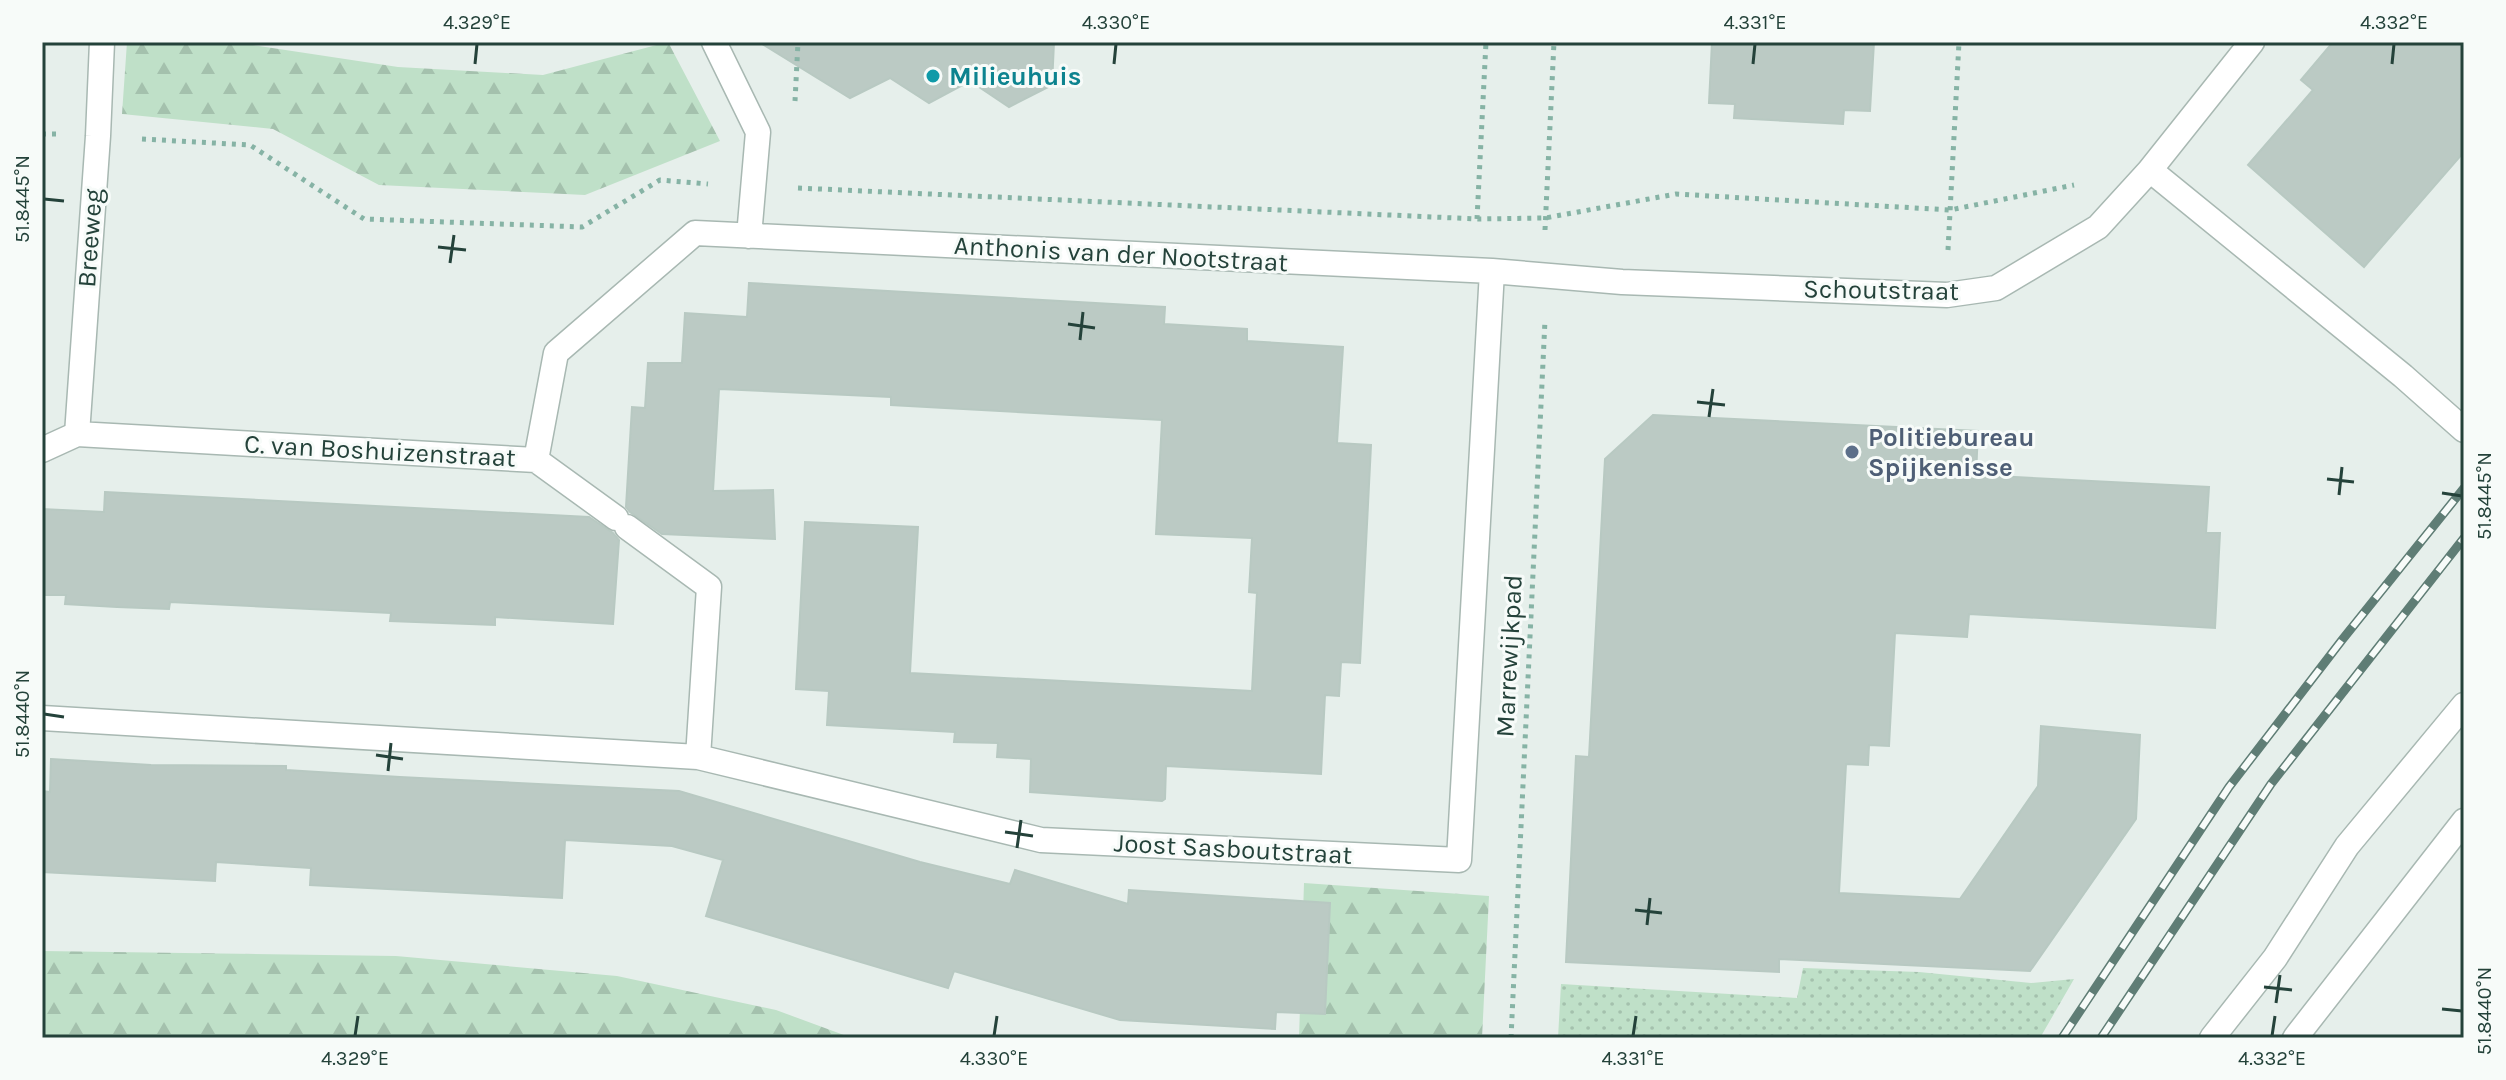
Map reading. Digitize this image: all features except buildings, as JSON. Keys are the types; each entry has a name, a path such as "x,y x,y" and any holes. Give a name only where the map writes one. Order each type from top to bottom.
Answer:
{"street":[{"name":"Breeweg","path":"77,434 102,42"},
{"path":"714,42 758,132 749,236"},
{"name":"Schoutstraat","path":"1546,276 1947,295 1996,288 2098,227 2150,170 2252,42"},
{"path":"2150,170 2403,376 2464,430"},
{"name":"C. van Boshuizenstraat","path":"77,434 536,460 556,353 695,233"},
{"name":"Anthonis van der Nootstraat","path":"695,233 1546,276"},
{"name":"Joost Sasboutstraat","path":"698,757 1041,840 1459,860 1492,271"},
{"path":"42,450 77,434"},
{"path":"42,718 698,757 709,587 536,460"},
{"path":"2212,1038 2275,958 2347,846 2464,705"},
{"path":"2295,1038 2464,821"}],"path":[{"path":"1477,219 1486,42"},
{"name":"Marrewijkpad","path":"1511,1038 1554,42"},
{"path":"1947,295 1959,42"},
{"name":"Anthonis van der Nootstraat","path":"98,136 250,145 364,219 582,227 660,180 754,188 1477,219 1545,218 1676,194 1950,210 2150,170"}],"green space":[{"path":"127,42 233,42 398,67 543,75 668,42 720,141 585,195 379,185 273,129 122,114"},
{"path":"1304,883 1489,896 1482,1038 1299,1038"},
{"path":"42,951 396,956 617,976 776,1010 852,1038 42,1038"},
{"path":"1803,968 1919,972 2031,983 2074,979 2040,1038 1558,1038 1561,984 1797,998"}],"railway":[{"path":"2062,1038 2229,787 2464,488"},
{"path":"2101,1038 2271,784 2464,538"}],"place":[{"name":"Milieuhuis","path":"933,76"},
{"name":"Politiebureau Spijkenisse","path":"1852,452"}]}
